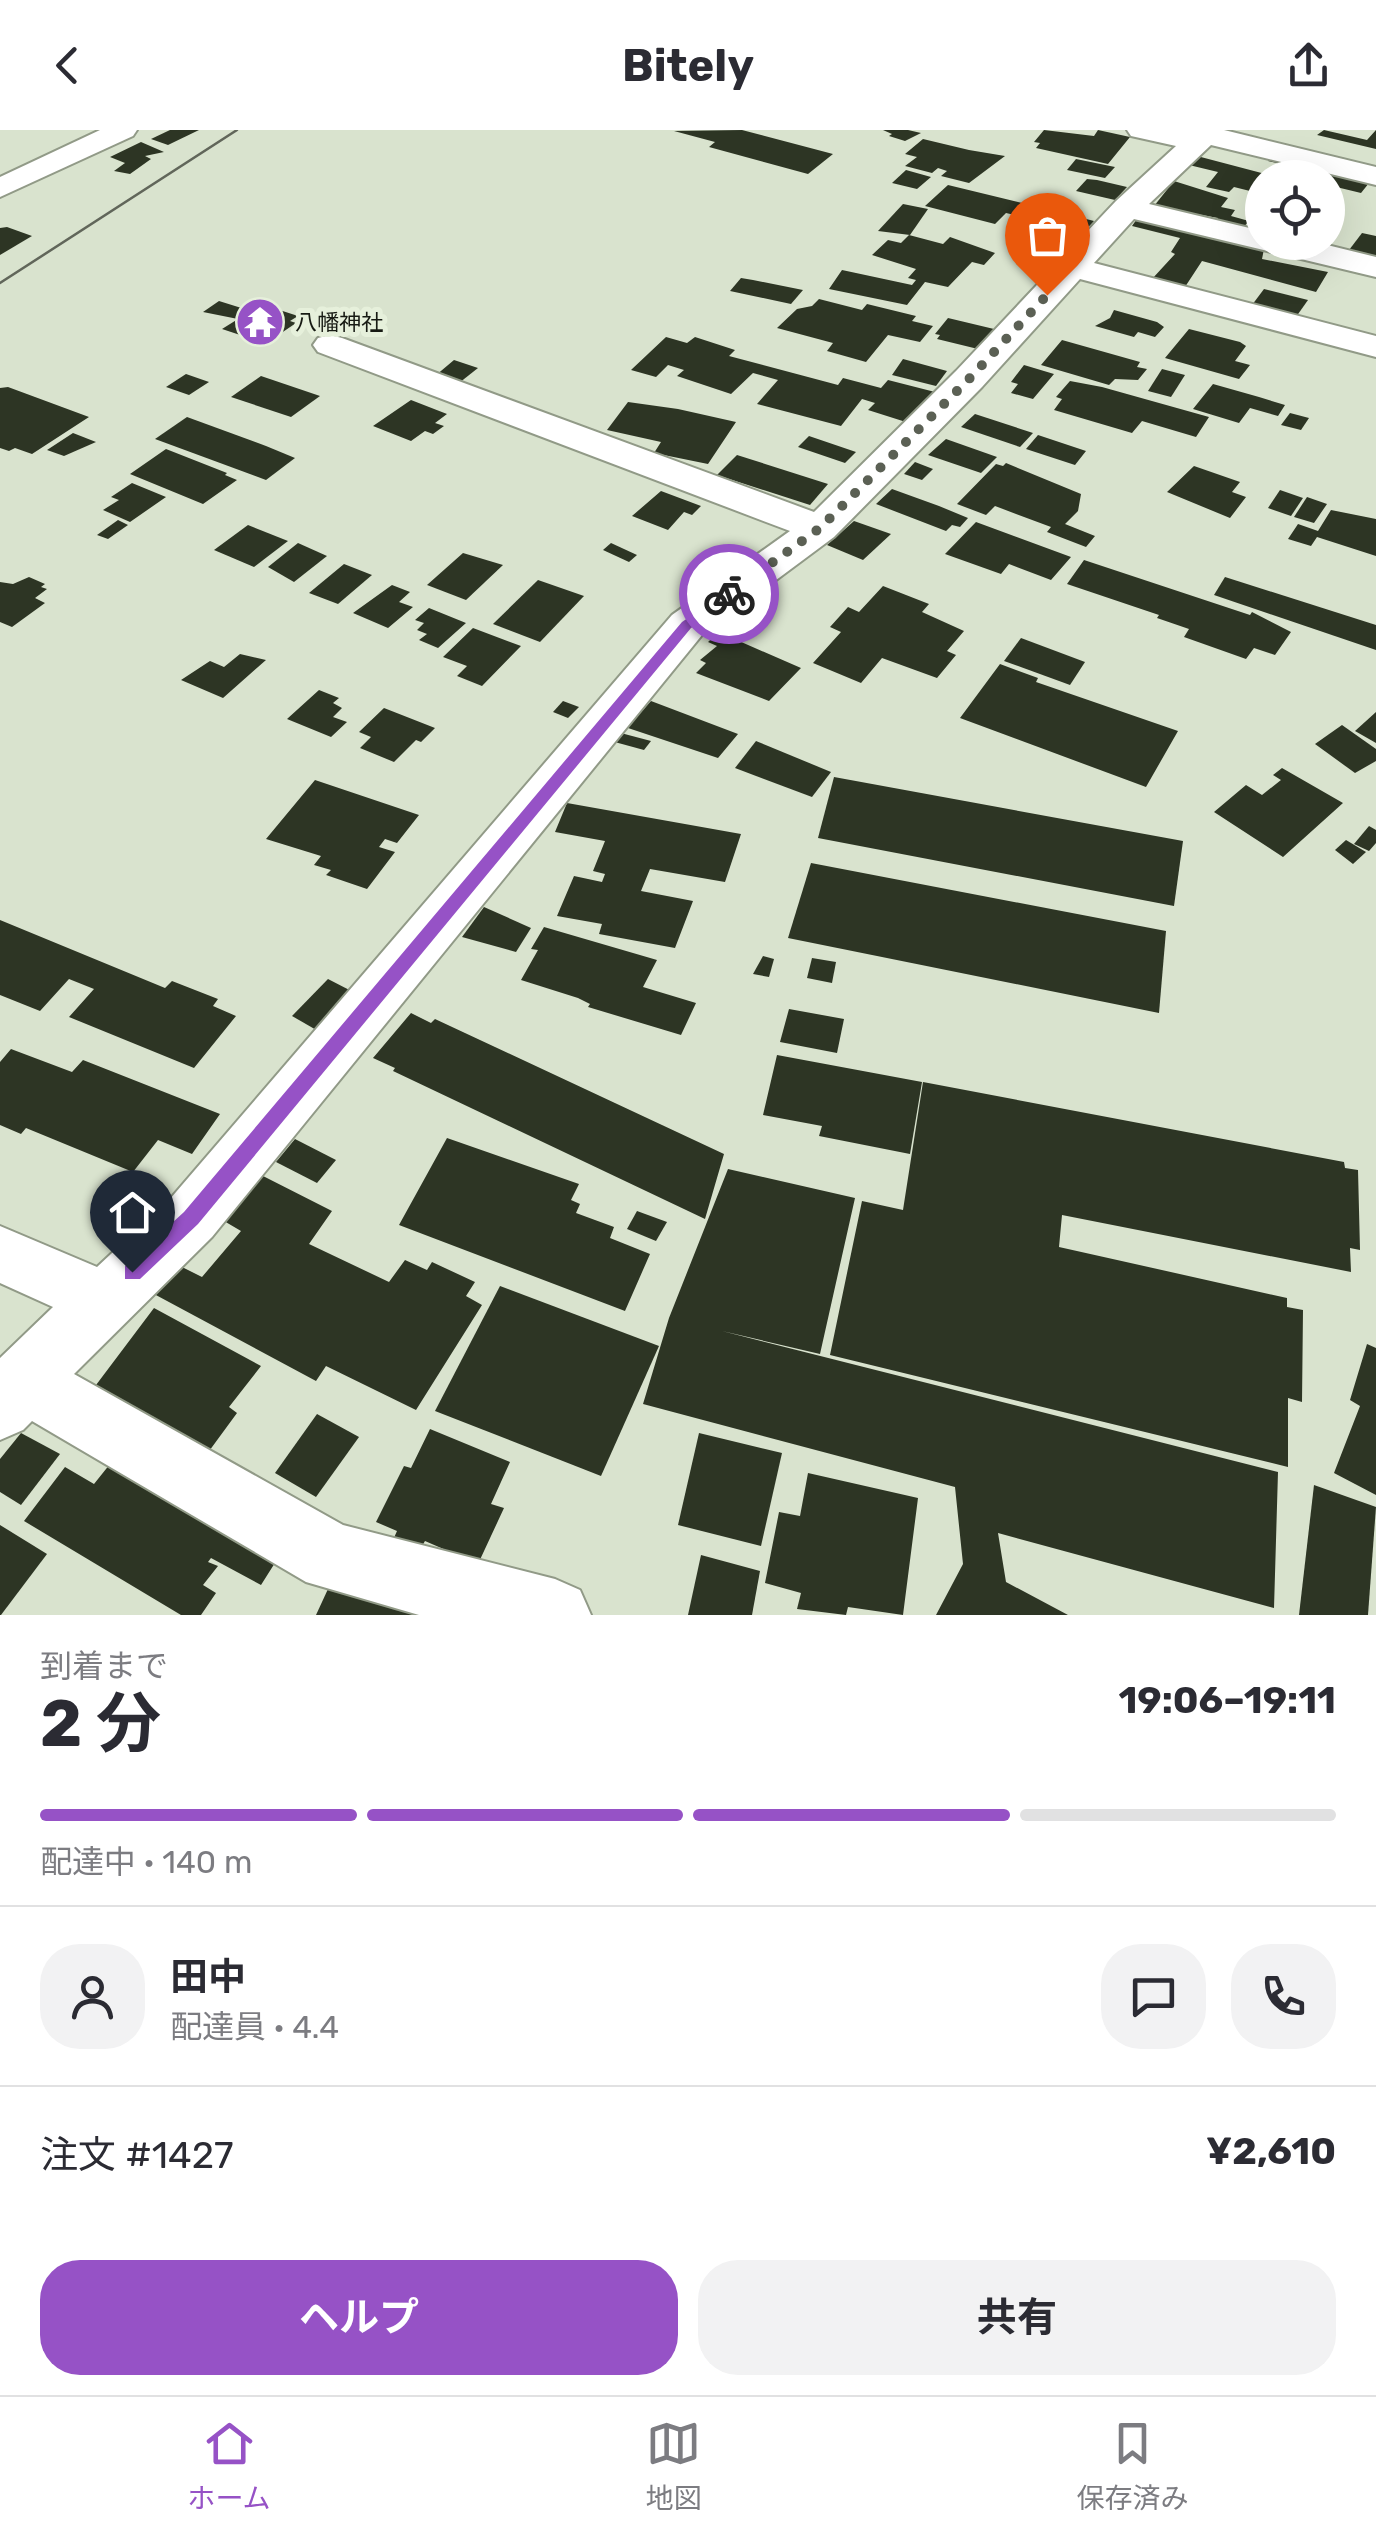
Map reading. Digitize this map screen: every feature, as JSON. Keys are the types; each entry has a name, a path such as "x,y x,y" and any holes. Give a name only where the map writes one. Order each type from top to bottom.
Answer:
{"street":[{"path":"0,188 124,130"},
{"path":"1141,130 1204,135 1376,176"},
{"path":"555,1615 331,1557 12,1394 191,1218 686,625 820,528 969,379 1127,208 1204,135"},
{"path":"1127,208 1245,236"},
{"path":"1345,259 1376,267"},
{"path":"1073,267 1376,347"},
{"path":"330,345 820,528"},
{"path":"0,1254 104,1300"}],"building":[{"path":"170,130 199,130 168,145 151,139"},
{"path":"742,130 833,154 808,174 709,147 715,142 674,131"},
{"path":"883,130 908,130 921,133 905,141"},
{"path":"1044,130 1094,136 1098,130 1130,137 1108,164 1036,148 1040,143 1034,142"},
{"path":"1324,130 1367,140 1376,130 1376,149 1317,135"},
{"path":"923,139 1005,156 969,183 941,176 947,171 938,168 932,173 905,166 917,157 905,154"},
{"path":"141,142 164,152 145,156 151,159 130,174 114,171 125,163 110,157"},
{"path":"1274,154 1294,160 1269,160"},
{"path":"1197,156 1245,169 1245,190 1234,187 1229,192 1206,187 1218,172 1189,165"},
{"path":"1076,159 1115,167 1105,178 1067,170"},
{"path":"906,170 931,177 917,189 892,183"},
{"path":"1345,176 1369,183 1361,193 1345,189"},
{"path":"1087,179 1127,187 1115,200 1076,191"},
{"path":"1174,181 1228,198 1221,207 1235,210 1231,216 1245,220 1245,225 1240,231 1212,225 1218,218 1154,206"},
{"path":"948,185 1034,206 1024,217 1006,213 995,224 925,206"},
{"path":"903,204 928,209 910,235 878,231"},
{"path":"1047,209 1094,221 1080,236 1044,226 1048,222 1037,219"},
{"path":"1139,216 1245,244 1245,260 1267,260 1328,272 1316,292 1202,261 1185,287 1152,279 1175,254 1171,252 1180,238 1132,226"},
{"path":"0,228 32,236 0,255"},
{"path":"1362,233 1376,236 1376,264 1346,254"},
{"path":"909,235 943,244 950,237 995,253 984,265 972,262 948,287 925,282 907,305 829,289 842,270 912,285 916,280 908,278 916,269 872,255 888,240 901,243"},
{"path":"1028,251 1054,258 1043,271 1016,264"},
{"path":"741,278 803,290 791,304 730,291"},
{"path":"1264,289 1308,300 1296,317 1252,305"},
{"path":"819,299 862,310 867,304 916,316 912,321 933,326 920,342 888,335 866,362 827,351 833,343 777,328 797,309 812,306"},
{"path":"219,301 251,311 261,304 298,316 290,321 296,323 274,338 265,335 258,341 222,329 238,319 203,312"},
{"path":"1114,310 1164,327 1155,337 1138,332 1134,337 1095,326 1110,318"},
{"path":"948,318 994,329 978,349 937,339 940,335 935,334"},
{"path":"1189,329 1240,342 1246,346 1235,361 1250,365 1239,379 1165,358"},
{"path":"666,337 687,343 695,337 735,350 729,356 838,385 843,378 881,388 888,380 935,392 909,423 868,410 875,403 862,399 841,426 757,404 778,380 753,373 731,394 677,376 684,370 668,365 656,377 631,370"},
{"path":"1062,340 1140,362 1137,367 1147,369 1138,380 1115,379 1109,385 1041,365"},
{"path":"903,359 947,371 936,386 892,375"},
{"path":"454,360 478,368 459,383 435,376"},
{"path":"1024,365 1054,374 1033,399 1011,393 1018,384 1011,382"},
{"path":"1162,369 1185,375 1171,397 1148,391"},
{"path":"186,374 209,382 189,395 166,387"},
{"path":"261,376 320,396 291,417 231,397"},
{"path":"1070,381 1209,417 1196,437 1142,421 1132,433 1054,410 1062,399 1056,397"},
{"path":"1213,384 1285,405 1278,416 1250,408 1239,423 1193,409"},
{"path":"8,387 89,417 32,454 0,448 0,388"},
{"path":"411,400 447,414 435,423 444,426 433,434 425,431 411,441 373,426"},
{"path":"628,402 736,422 708,464 654,453 661,442 607,430"},
{"path":"1290,413 1309,418 1301,430 1281,425"},
{"path":"975,414 1033,433 1020,447 961,427"},
{"path":"187,417 295,458 266,480 155,439"},
{"path":"73,433 96,442 64,456 47,450"},
{"path":"1038,435 1086,451 1075,465 1026,449"},
{"path":"809,436 856,452 845,463 798,447"},
{"path":"946,439 997,457 981,473 928,455"},
{"path":"166,449 237,480 203,504 130,474"},
{"path":"737,455 828,484 810,505 717,475"},
{"path":"915,462 933,469 922,480 904,474"},
{"path":"1006,463 1081,494 1078,511 1065,524 1095,536 1086,547 1047,532 1051,527 995,506 986,515 957,504 996,464"},
{"path":"1194,466 1240,482 1232,492 1246,497 1230,518 1167,492"},
{"path":"132,483 166,497 130,522 103,510 119,500 111,497"},
{"path":"892,489 968,518 960,527 952,525 946,531 876,504"},
{"path":"1280,490 1303,498 1291,516 1268,508"},
{"path":"661,491 701,506 692,515 684,512 668,530 632,516"},
{"path":"1307,497 1327,504 1314,523 1294,517"},
{"path":"1331,510 1376,519 1376,556 1317,537 1311,546 1288,539 1298,524 1318,531"},
{"path":"118,520 128,525 108,539 97,535"},
{"path":"854,521 891,534 863,560 827,545"},
{"path":"976,522 1071,557 1051,580 1009,564 1001,574 945,554"},
{"path":"248,525 288,541 254,567 214,550"},
{"path":"298,543 327,556 294,582 268,567"},
{"path":"611,543 637,555 629,562 603,550"},
{"path":"463,553 503,565 466,600 427,585"},
{"path":"1084,560 1250,615 1252,612 1291,632 1275,655 1254,648 1246,659 1184,637 1189,629 1157,618 1159,615 1067,584"},
{"path":"344,564 372,575 338,604 309,593"},
{"path":"29,577 45,584 41,587 47,589 35,598 45,603 12,627 0,622 0,582 13,584"},
{"path":"1225,577 1376,625 1376,650 1214,595"},
{"path":"538,580 584,596 540,642 493,624"},
{"path":"392,585 410,592 399,602 413,607 388,628 353,613"},
{"path":"883,586 929,604 922,612 964,631 947,651 956,655 937,678 882,658 861,683 813,663 841,632 830,627 848,607 859,612"},
{"path":"429,608 466,623 438,648 419,640 427,634 417,630 424,623 415,620"},
{"path":"473,628 521,646 482,686 457,676 467,666 443,657"},
{"path":"721,630 801,668 769,701 696,673 706,663 700,660 717,646 708,642"},
{"path":"1021,638 1085,662 1070,685 1004,661"},
{"path":"240,654 266,660 223,698 181,680 210,661 224,667"},
{"path":"1000,664 1038,678 1036,682 1178,731 1146,787 960,718"},
{"path":"319,690 339,698 333,703 342,708 333,717 347,722 331,737 287,719"},
{"path":"563,701 579,707 568,718 553,712"},
{"path":"651,701 738,734 718,758 622,726 638,708 643,710"},
{"path":"384,708 435,728 394,762 360,748 371,737 359,732"},
{"path":"1376,712 1376,743 1355,731"},
{"path":"1342,725 1376,749 1376,761 1355,773 1315,744"},
{"path":"617,732 651,741 644,750 611,741"},
{"path":"756,741 831,772 812,797 735,768"},
{"path":"1282,768 1343,803 1283,857 1214,812 1246,785 1262,795 1281,780 1273,775"},
{"path":"834,777 1183,841 1174,906 818,838"},
{"path":"315,780 419,815 397,843 385,839 379,847 395,852 367,889 326,875 331,870 314,865 321,856 266,839"},
{"path":"567,803 741,834 725,882 650,869 641,891 693,901 675,948 599,934 602,924 557,916 574,876 602,882 605,874 593,871 605,841 555,832"},
{"path":"1369,826 1376,830 1376,843 1369,851 1354,844"},
{"path":"1346,840 1366,852 1353,864 1335,850"},
{"path":"811,863 1166,931 1159,1013 788,938"},
{"path":"484,907 531,928 516,952 462,937"},
{"path":"0,920 165,988 172,981 218,999 213,1006 236,1016 194,1068 69,1017 94,989 69,979 40,1011 0,995"},
{"path":"544,927 657,960 643,987 696,1003 681,1035 588,1007 590,1004 578,998 521,980 538,950 531,949"},
{"path":"763,956 774,959 769,977 753,974"},
{"path":"812,958 836,962 832,983 807,978"},
{"path":"328,979 361,996 325,1035 292,1016"},
{"path":"789,1009 844,1019 837,1053 780,1042"},
{"path":"411,1013 431,1023 435,1019 724,1154 705,1219 373,1058"},
{"path":"11,1049 72,1072 83,1060 220,1114 192,1154 158,1140 133,1172 26,1128 21,1134 0,1125 0,1062"},
{"path":"777,1055 922,1082 910,1154 819,1136 822,1126 763,1115"},
{"path":"923,1082 1344,1162 1345,1168 1358,1170 1360,1250 1350,1248 1351,1272 1062,1215 1059,1247 1287,1298 1287,1307 1303,1310 1302,1402 1288,1398 1288,1467 830,1355 862,1201 903,1210"},
{"path":"447,1138 579,1184 571,1200 580,1204 576,1213 614,1227 610,1238 650,1254 625,1311 399,1225"},
{"path":"295,1139 336,1160 317,1183 276,1162"},
{"path":"728,1169 855,1198 820,1354 722,1331 1278,1472 1274,1608 998,1533 1006,1582 1068,1615 936,1615 963,1564 955,1487 643,1404 669,1318"},
{"path":"263,1176 332,1211 309,1244 389,1282 405,1260 427,1270 432,1262 475,1282 466,1296 482,1305 416,1410 326,1366 316,1381 154,1294 178,1265 202,1277 241,1231 224,1221"},
{"path":"637,1211 667,1222 656,1241 627,1229"},
{"path":"500,1286 659,1346 601,1476 435,1411"},
{"path":"154,1308 261,1366 229,1407 237,1413 204,1458 90,1393"},
{"path":"1367,1344 1376,1348 1376,1495 1334,1473 1360,1406 1350,1400"},
{"path":"317,1414 359,1437 316,1497 275,1473"},
{"path":"430,1429 510,1462 491,1504 504,1508 478,1564 425,1541 419,1551 393,1540 397,1531 376,1522 404,1466 411,1468"},
{"path":"21,1433 60,1454 21,1505 0,1492 0,1459"},
{"path":"699,1433 782,1453 761,1546 678,1525"},
{"path":"118,1454 285,1547 261,1585 211,1558 208,1562 218,1566 203,1585 216,1593 201,1615 181,1615 24,1521 65,1467 94,1484"},
{"path":"808,1473 918,1498 903,1615 848,1607 846,1615 797,1609 801,1593 765,1583 779,1512 800,1516"},
{"path":"1314,1485 1376,1507 1368,1615 1299,1615"},
{"path":"0,1525 47,1554 1,1615 0,1615"},
{"path":"701,1555 760,1571 752,1615 688,1615"},
{"path":"334,1576 425,1615 316,1615"}],"tram line":[{"path":"0,283 237,130"}],"way so far":[{"path":"729,594 820,528 1047,295"}],"place":[{"name":"八幡神社","path":"260,322"}],"route":[{"path":"132,1272 191,1218 686,625 729,594"}]}
